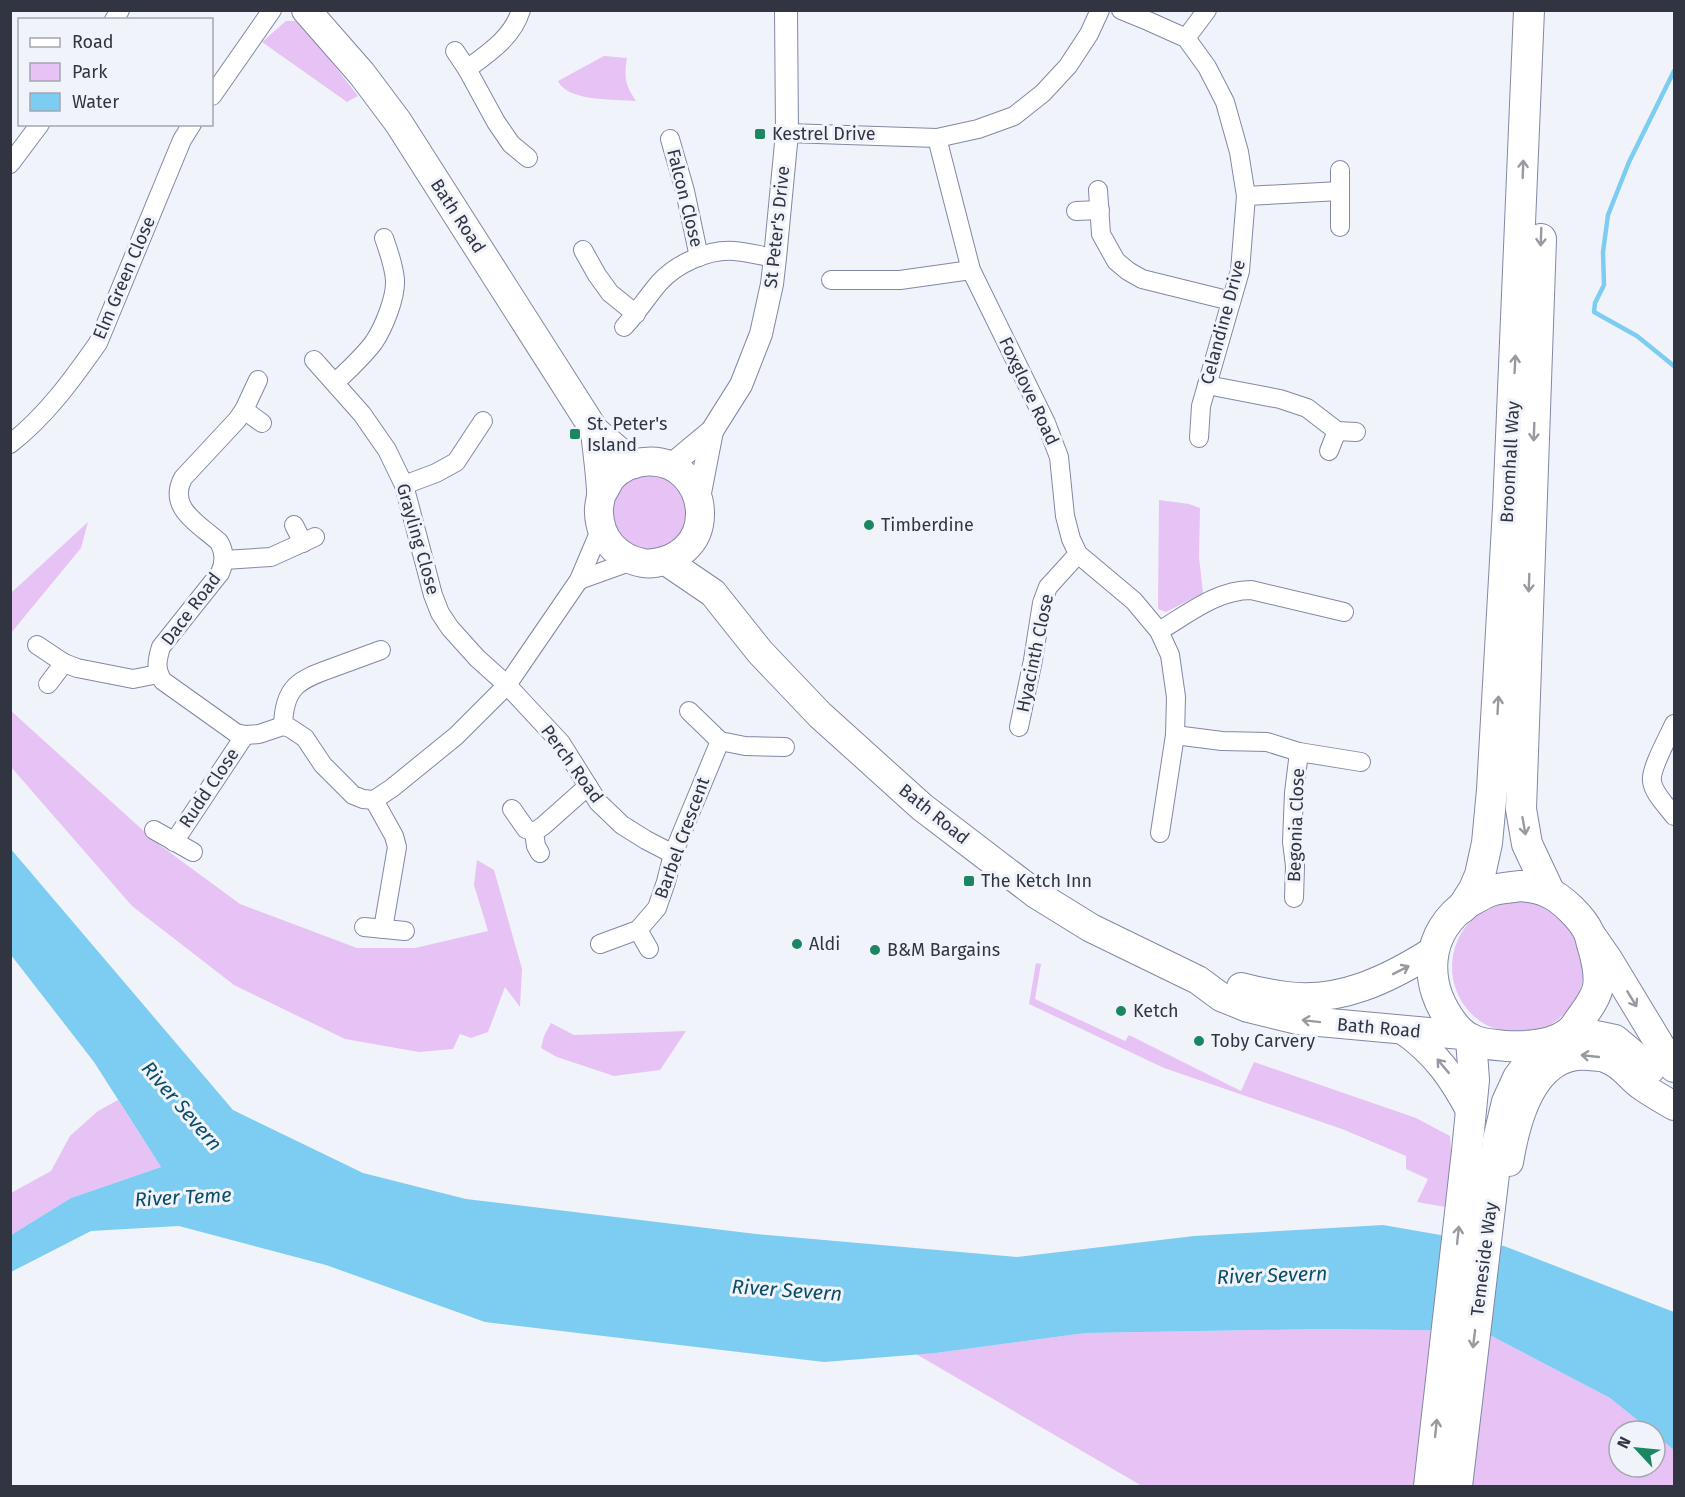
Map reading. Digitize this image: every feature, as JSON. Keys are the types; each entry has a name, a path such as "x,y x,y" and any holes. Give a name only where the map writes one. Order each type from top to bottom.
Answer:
{"highway":[{"name":"Broomhall Way","path":"1462,908 1480,875 1487,843 1492,790 1507,519 1529,10"},
{"name":"Broomhall Way","path":"1549,10 1521,810 1527,844 1550,893"},
{"path":"1521,886 1550,893 1576,914 1589,932 1598,966 1598,987 1590,1006 1572,1030 1558,1039 1523,1047 1486,1044 1467,1037 1451,1021 1431,975 1433,951 1448,921 1462,908 1492,890 1521,886"},
{"name":"Temeside Way","path":"1429,1486 1474,1080 1467,1037"},
{"name":"Temeside Way","path":"1457,1486 1482,1273 1499,1178 1498,1140 1507,1102 1518,1077 1543,1044"}],"main road":[{"name":"Bath Road","path":"306,10 362,74 398,122 595,431 634,464"},
{"name":"Bath Road","path":"595,431 602,494 598,510 601,528"},
{"path":"602,494 611,479 625,468 651,461 670,466 685,476 699,498"},
{"name":"Bath Road","path":"699,498 700,516 695,536 713,593"},
{"path":"601,528 605,538 616,552 632,561 648,564 666,561 684,550 695,536"},
{"name":"Bath Road","path":"666,561 713,593 760,652 820,715 922,807 1036,894 1091,928 1198,980 1221,997 1248,1008 1297,1020 1467,1037"},
{"path":"1589,932 1608,959 1674,1068"},
{"name":"Bath Road","path":"1198,980 1222,981 1288,997 1329,996 1376,982 1405,969 1433,951"},
{"path":"1403,1030 1434,1056 1448,1072 1471,1112"},
{"path":"1572,1030 1615,1039 1646,1063 1674,1095"},
{"path":"1499,1178 1529,1092 1549,1066 1565,1058 1580,1055 1605,1058 1623,1067 1641,1086 1674,1106"}],"street":[{"path":"213,95 272,10"},
{"path":"467,69 496,48 517,22 521,10"},
{"name":"St Peter's Drive","path":"670,466 712,431 741,385 761,334 775,258 787,133 786,10"},
{"path":"787,133 937,138 978,129 1014,116 1043,93 1068,66 1089,34 1100,10"},
{"name":"Celandine Drive","path":"1121,10 1186,38 1207,67 1225,102 1239,152 1246,196 1240,270 1201,406 1199,438"},
{"path":"1186,38 1207,10"},
{"path":"455,51 496,122 512,144 528,158"},
{"path":"10,164 38,126"},
{"name":"Elm Green Close","path":"10,444 50,407 98,343 182,140 191,126"},
{"name":"Foxglove Road","path":"937,138 971,270 1051,434 1059,457 1065,516 1071,539 1078,554 1134,601 1159,631 1170,655 1176,697 1175,735 1156,793 1160,833"},
{"name":"Falcon Close","path":"670,139 686,191 699,257"},
{"path":"1340,170 1340,227"},
{"path":"1098,190 1101,234 1116,261 1142,279 1231,301"},
{"path":"1246,196 1340,191"},
{"path":"1076,211 1100,210"},
{"path":"335,383 374,341 388,311 395,288 394,270 384,263 384,238"},
{"path":"583,250 597,275 630,320 658,283 678,267 699,257 716,252 733,251 775,258"},
{"path":"831,280 900,280 971,270"},
{"name":"Grayling Close","path":"314,360 362,414 387,450 404,485 433,595 440,613 450,628 477,658 507,685"},
{"name":"Dace Road","path":"158,674 157,661 160,647 220,573 224,560 219,542 185,512 180,504 179,485 244,410 258,380"},
{"path":"1207,385 1280,399 1306,408 1337,431 1356,432"},
{"path":"244,410 262,423"},
{"path":"404,485 436,473 456,462 483,421"},
{"name":"St Peter's Drive","path":"699,498 712,431"},
{"path":"1329,451 1337,431"},
{"path":"224,560 271,557 309,540 294,525"},
{"path":"37,645 64,663 77,668 133,679 158,674 163,681 230,730 245,735 259,734 283,726 290,728 301,734 323,765 353,795 374,800 456,736 507,685 579,580 601,528"},
{"name":"Hyacinth Close","path":"1018,727 1033,660 1042,603 1048,587 1078,554"},
{"path":"579,580 632,561"},
{"path":"1159,631 1208,602 1226,593 1239,590 1251,590 1344,612"},
{"path":"283,726 284,709 288,697 306,677 381,650"},
{"path":"48,684 64,663"},
{"name":"Perch Road","path":"507,685 561,743 598,802 622,825 673,854"},
{"path":"689,711 720,741 745,746 786,747"},
{"path":"1674,724 1668,753 1653,770 1652,781 1655,791 1674,816"},
{"name":"Rudd Close","path":"174,842 245,735"},
{"path":"1175,735 1222,741 1267,742 1299,752 1361,762"},
{"name":"Barbel Crescent","path":"600,944 638,930 657,908 673,854 720,741"},
{"name":"Begonia Close","path":"1294,898 1295,866 1292,842 1294,793 1299,752"},
{"path":"534,832 588,786"},
{"path":"374,800 394,836 397,847 383,929"},
{"path":"512,809 526,829 534,832"},
{"name":"Rudd Close","path":"154,830 193,852"},
{"path":"534,832 536,846 540,853"},
{"path":"364,927 405,931"},
{"path":"638,930 649,949"}],"green space":[{"path":"286,21 296,21 313,38 358,96 347,102 262,42"},
{"path":"604,56 627,58 626,81 636,101 581,96 563,88 558,81"},
{"path":"658,472 680,486 690,511 681,536 670,545 658,550 644,550 631,546 614,528 611,503 623,482"},
{"path":"1159,500 1189,504 1200,508 1199,557 1203,593 1166,612 1158,609"},
{"path":"88,522 81,548 11,633 11,593"},
{"path":"10,710 157,843 240,904 357,948 415,948 488,931 474,885 477,860 494,870 522,969 520,1007 505,987 488,1032 471,1038 460,1034 453,1049 419,1052 345,1039 234,985 132,906 11,767"},
{"path":"1518,901 1543,906 1565,920 1579,942 1584,967 1579,992 1565,1014 1543,1028 1518,1033 1493,1028 1471,1014 1457,992 1452,967 1457,942 1471,920 1493,906"},
{"path":"1036,963 1041,964 1035,999 1125,1041 1129,1035 1241,1091 1254,1062 1416,1118 1450,1136 1451,1208 1417,1202 1428,1179 1406,1169 1406,1156 1342,1129 1164,1068 1029,1004"},
{"path":"551,1023 574,1035 686,1031 660,1070 614,1076 557,1057 541,1048"},
{"path":"118,1100 161,1167 71,1198 11,1235 11,1193 51,1171 70,1136 98,1111"},
{"path":"1322,1329 1482,1331 1610,1398 1636,1419 1607,1419 1607,1479 1667,1479 1667,1444 1674,1450 1674,1486 1142,1486 916,1354 1086,1333"}],"water":[{"path":"10,848 233,1110 363,1173 466,1199 756,1234 1017,1257 1194,1236 1383,1225 1504,1246 1674,1312 1674,1450 1667,1444 1667,1419 1636,1419 1610,1398 1482,1331 1322,1329 1086,1333 936,1353 824,1362 485,1322 326,1265 179,1226 91,1231 11,1272 11,1235 71,1198 161,1167 94,1062 11,955"}],"waterway":[{"path":"1674,71 1629,162 1608,215 1603,252 1604,285 1595,303 1594,312 1637,336 1674,366"}],"place":[{"name":"Kestrel Drive","path":"760,134"},
{"name":"St. Peter's Island","path":"575,434"},
{"name":"Timberdine","path":"869,525"},
{"name":"The Ketch Inn","path":"969,881"},
{"name":"Aldi","path":"797,944"},
{"name":"B&M Bargains","path":"875,950"},
{"name":"Ketch","path":"1121,1011"},
{"name":"Toby Carvery","path":"1199,1041"}],"water label":[{"name":"River Severn","path":"182,1106"},
{"name":"River Teme","path":"183,1197"},
{"name":"River Severn","path":"1272,1275"},
{"name":"River Severn","path":"787,1290"}]}
